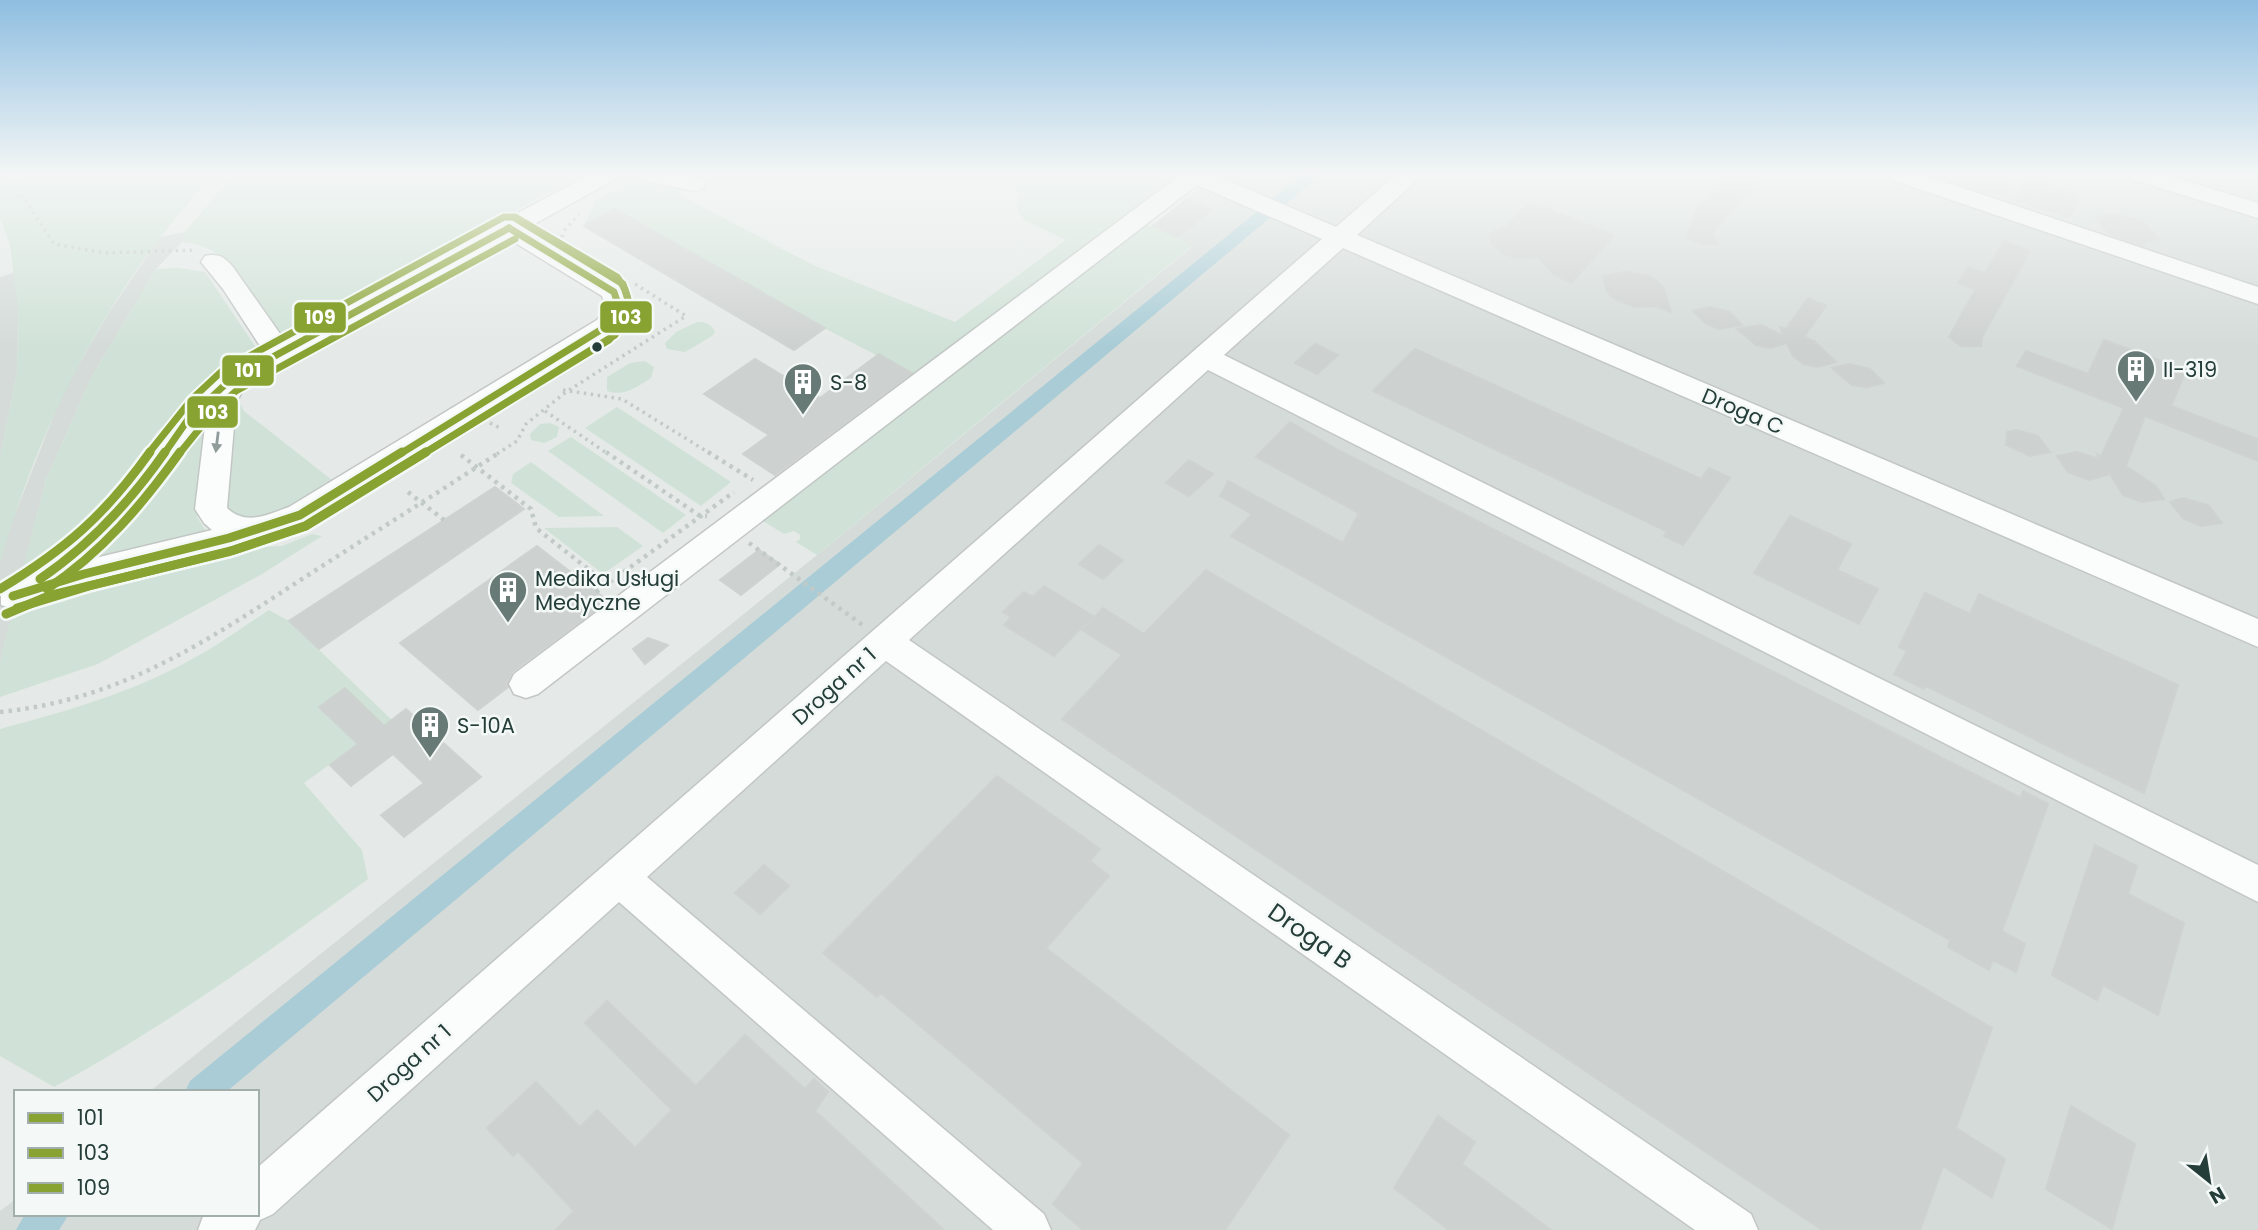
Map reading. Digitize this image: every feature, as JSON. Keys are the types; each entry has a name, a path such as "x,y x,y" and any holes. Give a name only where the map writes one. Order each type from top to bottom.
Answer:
{"street":[{"path":"501,232 280,352 205,400 100,534 69,561 13,596 61,579 280,524 318,506 594,335 612,320 619,300 611,288 516,232"},
{"path":"526,684 730,529 763,487 1116,232"},
{"name":"Droga C","path":"1328,232 2258,634"},
{"name":"Droga nr 1","path":"259,1196 1344,232"},
{"path":"2070,232 2258,296"},
{"path":"214,262 236,286 254,320 280,352"},
{"path":"1205,357 2258,884"},
{"path":"236,378 222,403 211,509 222,522 258,531"},
{"name":"Droga B","path":"884,641 1735,1230"},
{"path":"619,877 1028,1230"},
{"path":"221,1230 237,1216"}],"path":[{"path":"46,232 54,244 104,253 193,250 202,252 214,262"},
{"path":"0,712 25,711 98,692 149,672 209,639 517,441 526,424 545,411 565,391 686,316 657,298"},
{"path":"565,391 622,399 763,487"},
{"path":"545,411 700,516 710,516 730,529"},
{"path":"461,454 531,509 536,528 607,584"},
{"path":"596,592 700,516 763,487"},
{"path":"408,492 444,520"},
{"path":"772,559 884,641"}],"shaded area":[{"path":"185,232 182,242 156,269 91,378 46,480 0,663 0,526 12,522 63,392 108,314 160,237"},
{"path":"1162,232 2258,232 2258,1230 0,1230 0,1211 14,1200 14,1216 259,1216 259,1090 151,1090 827,547 1193,246"},
{"path":"16,272 17,373 0,459 0,277"}],"green space":[{"path":"5,232 164,232 112,308 59,406 36,457 0,563 0,459 17,373 18,308 10,245"},
{"path":"185,232 475,232 280,337 230,264 202,246 182,242"},
{"path":"656,232 751,232 813,265 955,322 1066,240 1050,232 1164,232 1193,245 817,555 796,542 800,535 794,531 784,534 750,513 924,380 824,328"},
{"path":"178,268 205,272 259,352 205,384 157,432 101,508 72,537 23,569 46,480 91,378 156,269"},
{"path":"697,322 707,324 715,332 685,352 667,349 665,343 676,332"},
{"path":"645,361 654,367 651,378 625,392 607,391 607,377 630,363"},
{"path":"212,403 201,469 197,517 209,536 69,570"},
{"path":"240,403 244,411 337,484 256,523 224,510 229,423"},
{"path":"617,407 731,482 701,506 585,428"},
{"path":"550,423 559,427 557,437 544,443 531,440 530,434 540,424"},
{"path":"571,437 686,515 663,533 548,451"},
{"path":"531,462 604,516 559,517 511,483 513,474"},
{"path":"617,527 643,546 603,574 544,528"},
{"path":"312,534 322,536 262,574 98,664 0,697 0,663 13,608 202,560 261,547 282,546"},
{"path":"269,610 289,621 392,720 304,783 362,850 368,879 254,962 176,1014 54,1087 0,1056 0,729 74,708 146,682 202,654"}],"building":[{"path":"595,232 656,232 825,328 794,350"},
{"path":"1167,232 1183,232 1177,237"},
{"path":"1608,232 1615,235 1572,282 1553,274 1538,257 1516,258 1506,255 1491,244 1489,234"},
{"path":"1689,232 1713,232 1718,245 1702,245 1687,238"},
{"path":"2108,232 2153,232 2159,239 2144,242 2143,246"},
{"path":"2004,241 2030,251 1982,337 1981,346 1961,346 1949,337 1976,289 1958,283 1968,267 1985,273"},
{"path":"1624,272 1647,275 1657,281 1663,287 1671,312 1656,306 1635,307 1614,299 1607,292 1603,276"},
{"path":"1808,298 1826,306 1804,337 1814,341 1836,362 1818,367 1804,364 1793,356 1787,343 1770,348 1756,345 1737,329 1761,325 1784,336 1780,327 1786,329"},
{"path":"1710,307 1730,312 1742,325 1718,329 1705,323 1693,311"},
{"path":"2104,340 2186,370 2171,406 2258,439 2258,461 2145,416 2126,466 2156,486 2164,499 2142,502 2123,495 2110,474 2089,480 2068,472 2057,456 2077,452 2099,459 2097,454 2101,456 2124,408 2017,366 2026,351 2088,374"},
{"path":"1315,344 1338,355 1317,374 1295,363"},
{"path":"1415,349 1701,479 1709,468 1730,478 1683,545 1664,536 1668,532 1373,391"},
{"name":"S-8","path":"879,354 912,373 775,475 743,454 769,435 704,394 755,359 820,398"},
{"path":"1849,364 1870,369 1884,383 1867,387 1852,385 1832,368"},
{"path":"1290,422 1338,450 2021,798 2023,791 2048,804 2002,931 2025,944 2016,972 1993,960 1989,970 1948,947 1950,940 1231,536 1252,514 1220,496 1228,481 1343,543 1359,513 1256,457"},
{"path":"2016,430 2038,436 2050,452 2030,456 2006,445 2007,432"},
{"path":"1189,460 1213,474 1189,496 1166,483"},
{"path":"495,487 524,509 319,649 289,621"},
{"path":"2183,498 2208,505 2222,523 2201,526 2184,519 2170,502"},
{"path":"1790,516 1851,544 1837,570 1878,589 1859,624 1754,573"},
{"path":"1099,545 1123,560 1103,579 1079,564"},
{"name":"Medika Usługi Medyczne","path":"537,546 608,601 512,672 508,687 478,710 400,643"},
{"path":"759,550 780,564 741,595 720,580"},
{"path":"1206,570 1992,1028 1956,1128 2005,1159 1992,1198 1943,1166 1920,1230 1822,1230 1062,719 1122,655 1082,630 1103,608 1144,634"},
{"path":"1044,586 1093,616 1054,656 1004,625 1011,617 1003,612 1024,592 1033,597"},
{"path":"1925,593 1970,614 1979,594 2178,685 2144,793 1926,686 1924,689 1894,674 1907,651 1899,647"},
{"path":"648,638 668,645 645,664 633,649"},
{"name":"S-10A","path":"345,688 384,726 406,709 481,777 404,837 381,815 424,783 393,754 351,786 330,765 358,744 319,707"},
{"path":"997,776 1100,849 1090,861 1109,876 1046,948 1289,1135 1225,1230 1083,1230 1053,1204 1083,1163 881,993 877,997 823,953"},
{"path":"2095,845 2137,866 2128,894 2184,923 2158,1015 2103,985 2097,1000 2052,975"},
{"path":"764,865 789,886 760,914 735,893"},
{"path":"607,1001 696,1086 745,1035 805,1089 814,1079 828,1092 815,1111 944,1230 556,1230 574,1211 518,1151 513,1156 487,1128 536,1082 580,1127 597,1110 635,1148 672,1110 585,1023"},
{"path":"2071,1106 2135,1144 2112,1229 2046,1189"},
{"path":"1438,1116 1475,1142 1462,1164 1551,1230 1449,1230 1394,1188"}],"waterway":[{"path":"203,1090 1242,232"},
{"path":"33,1230 50,1216"}],"transit line":[{"name":"109","path":"0,589 48,558 92,523 118,495 178,414 222,371 476,232"},
{"name":"101","path":"40,579 71,558 111,520 147,477 189,418 229,381 501,232"},
{"name":"101","path":"13,596 84,574 229,538 300,515 607,326 619,307 614,292 516,232"},
{"name":"103","path":"6,614 51,595 228,552 306,526 615,335 631,309 623,284 539,232"},
{"name":"109","path":"17,608 89,586 234,550 305,526 609,340 622,326 629,310 628,293 624,285 617,277 541,232"},
{"name":"103","path":"47,589 92,555 132,516 202,423 236,391 515,239"}],"place":[{"name":"II-319","path":"2136,403"},
{"name":"S-8","path":"803,416"},
{"name":"Medika Usługi Medyczne","path":"508,624"},
{"name":"S-10A","path":"430,759"}]}
